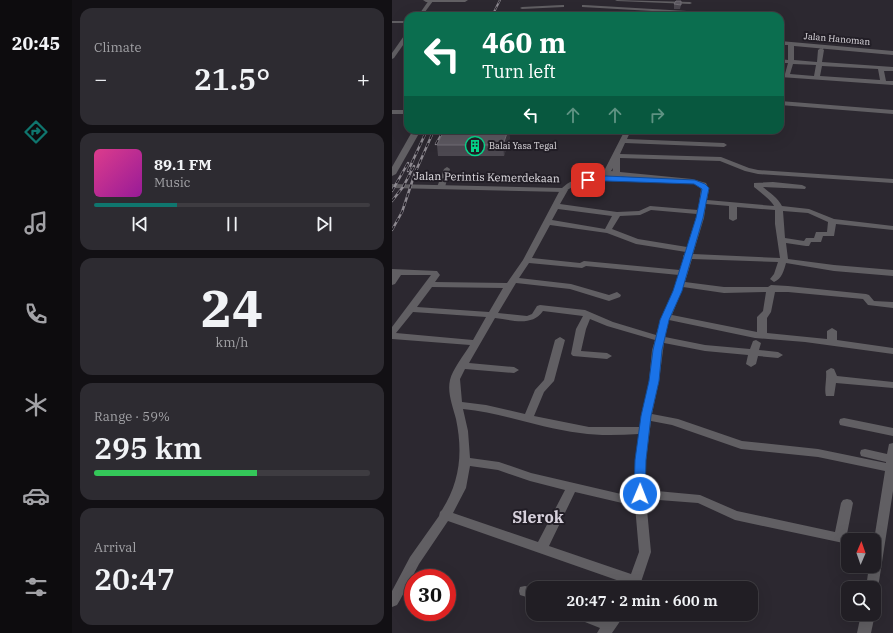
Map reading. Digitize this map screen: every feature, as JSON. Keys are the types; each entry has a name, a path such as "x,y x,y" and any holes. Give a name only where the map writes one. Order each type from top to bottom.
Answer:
{"street":[{"path":"420,0 465,0"},
{"path":"422,12 428,0"},
{"path":"453,1 468,4 470,0"},
{"path":"522,8 563,7 553,0"},
{"path":"579,12 589,0"},
{"path":"618,0 691,2 687,12"},
{"path":"620,10 627,0"},
{"path":"523,12 522,8 525,1"},
{"path":"584,6 653,12"},
{"path":"392,22 404,22"},
{"path":"392,57 404,40"},
{"name":"Jalan Hanoman","path":"784,43 893,53"},
{"path":"787,76 791,62 791,44"},
{"path":"817,78 821,50"},
{"path":"784,61 819,64 851,63 882,69 893,69"},
{"path":"882,69 883,82"},
{"path":"784,76 893,83"},
{"path":"784,103 893,112"},
{"path":"392,112 404,112"},
{"path":"392,174 415,134"},
{"path":"606,176 626,134"},
{"path":"623,141 724,145"},
{"path":"616,156 617,162 615,176 695,182 703,185 705,188 703,202 678,291 666,317 660,339 654,381 646,416 641,460 640,498 646,552 636,581"},
{"path":"616,156 721,160 747,170 758,172 893,180"},
{"path":"441,187 446,169"},
{"name":"Jalan Perintis Kemerdekaan","path":"392,186 564,190 577,180 615,176"},
{"path":"774,279 778,274 783,260 779,224 779,208 776,201 768,197 757,185 773,184 802,187"},
{"path":"392,601 399,592 415,561 460,488 464,461 463,431 454,387 455,379 475,343 527,260 564,190"},
{"path":"703,202 809,211 832,221 893,228"},
{"path":"733,204 733,219"},
{"path":"556,206 617,214 640,213 650,208 700,212"},
{"path":"608,230 617,214"},
{"path":"781,240 805,244 810,240 818,240 819,234 831,234 832,221"},
{"path":"547,222 608,230 629,240 688,253 783,260 834,268 893,273"},
{"path":"527,260 582,266 584,263 682,273"},
{"path":"392,282 395,272 436,274 431,284 412,309 393,330"},
{"path":"431,284 512,283 571,287 609,298 617,295"},
{"path":"679,284 724,290 771,288 866,297 871,303 893,304"},
{"path":"751,364 757,344 762,317 768,306 771,288"},
{"path":"412,309 528,319 535,316 540,308 573,310 588,314 610,324 660,339 705,348 757,344 832,342 893,351"},
{"path":"588,314 581,329 576,354 607,356"},
{"path":"666,317 748,334 757,344 778,355"},
{"path":"393,330 475,343"},
{"path":"832,331 832,342"},
{"path":"528,418 540,390 549,381 560,340"},
{"path":"463,366 514,370"},
{"path":"830,394 831,375 893,385"},
{"path":"457,405 475,407 590,431 645,430"},
{"path":"646,416 674,422 741,445 818,453 892,458"},
{"path":"844,422 893,432"},
{"path":"865,453 892,458"},
{"path":"878,533 892,458"},
{"path":"464,461 499,466 530,477 626,500 640,498 700,499 736,515 841,538"},
{"path":"541,549 572,487"},
{"path":"845,533 847,503"},
{"path":"444,516 541,549 627,581"},
{"path":"592,621 607,630 613,621"},
{"path":"864,633 867,621"}],"building":[{"path":"676,1 681,1 681,5 674,4"},
{"path":"442,134 507,134 503,145 437,145"}],"railway":[{"path":"494,12 500,0"},
{"path":"408,171 425,134"},
{"path":"392,230 402,212 415,173 432,134"},
{"path":"436,144 442,134"},
{"path":"392,191 408,163"},
{"path":"392,201 403,187 414,166"}],"place":[{"name":"Balai Yasa Tegal","path":"475,146"}],"district":[{"name":"Slerok","path":"538,517"}],"route":[{"path":"588,180 606,178 695,182 703,185 705,188 700,218 678,291 662,329 657,350 654,381 646,416 639,486 640,494"}]}
